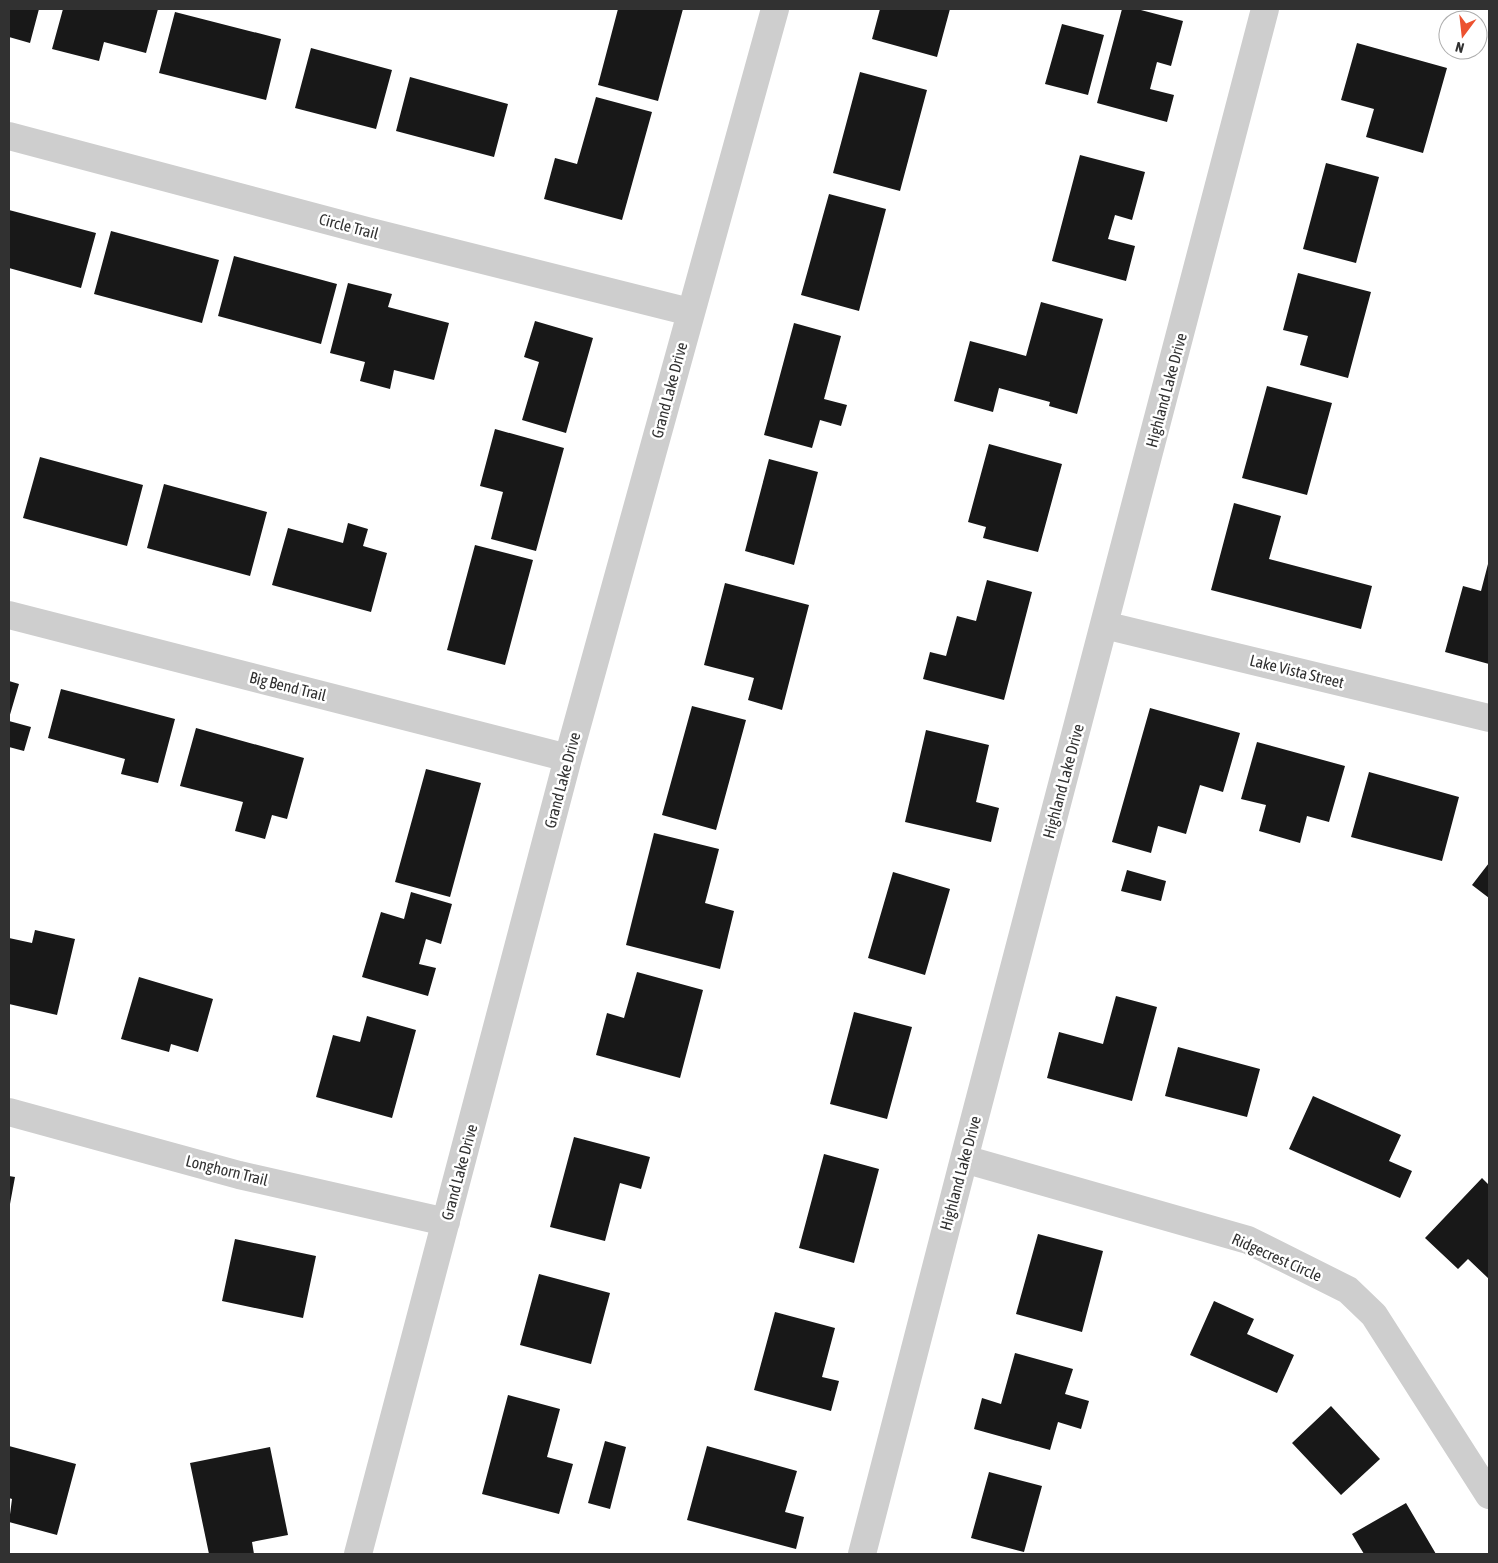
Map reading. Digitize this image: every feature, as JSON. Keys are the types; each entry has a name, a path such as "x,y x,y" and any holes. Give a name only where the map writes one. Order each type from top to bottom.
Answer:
{"street":[{"name":"Grand Lake Drive","path":"358,1554 568,758 774,9"},
{"name":"Highland Lake Drive","path":"862,1554 1265,9"},
{"name":"Circle Trail","path":"9,136 367,231 690,312"},
{"name":"Big Bend Trail","path":"9,616 568,758"},
{"name":"Lake Vista Street","path":"1104,625 1489,718"},
{"name":"Longhorn Trail","path":"9,1112 239,1175 446,1222"},
{"name":"Ridgecrest Circle","path":"964,1158 1248,1240 1348,1290 1374,1314 1489,1495"}],"building":[{"path":"9,9 39,9 30,43 9,37"},
{"path":"63,9 158,9 146,53 104,42 99,61 52,49"},
{"path":"618,9 683,9 658,101 598,85"},
{"path":"880,9 950,9 937,57 872,39"},
{"path":"1122,9 1137,9 1183,21 1171,66 1157,62 1150,89 1174,95 1167,122 1097,103"},
{"path":"175,12 281,39 266,100 159,73"},
{"path":"1062,24 1104,35 1088,95 1045,84"},
{"path":"1357,43 1447,68 1423,153 1366,137 1374,109 1341,100"},
{"path":"311,48 392,70 376,129 295,108"},
{"path":"860,72 927,90 900,191 833,173"},
{"path":"410,77 508,104 494,157 396,131"},
{"path":"596,97 652,112 622,220 544,199 555,158 577,164"},
{"path":"1080,155 1145,172 1132,220 1115,215 1108,239 1135,246 1126,281 1052,261"},
{"path":"1326,163 1379,177 1356,263 1303,249"},
{"path":"829,194 886,209 859,311 801,295"},
{"path":"9,210 96,233 81,288 9,268"},
{"path":"111,231 219,260 202,323 94,294"},
{"path":"234,256 337,284 321,344 218,316"},
{"path":"1298,273 1371,292 1348,378 1300,365 1308,336 1283,330"},
{"path":"348,283 392,294 388,307 449,323 434,380 394,370 390,389 360,381 365,362 330,353"},
{"path":"1041,302 1103,319 1077,414 1049,406 1050,402 999,388 993,412 954,401 970,341 1026,356"},
{"path":"535,321 593,338 566,433 522,420 539,362 524,357"},
{"path":"794,323 841,336 824,399 847,405 841,426 820,420 812,448 764,435"},
{"path":"1267,386 1332,403 1307,495 1242,478"},
{"path":"495,429 564,448 536,551 491,539 503,492 480,486"},
{"path":"989,444 1062,464 1038,552 983,538 986,527 968,522"},
{"path":"40,457 143,485 127,546 23,518"},
{"path":"769,459 818,472 794,565 745,551"},
{"path":"164,484 267,512 250,576 147,548"},
{"path":"1234,503 1281,516 1269,559 1372,586 1361,629 1211,590"},
{"path":"348,523 368,529 363,546 387,553 371,612 272,585 288,528 343,543"},
{"path":"475,545 533,560 505,665 447,650"},
{"path":"1488,564 1489,664 1445,652 1463,586 1481,591"},
{"path":"987,580 1032,592 1004,700 923,679 930,652 946,656 957,616 976,621"},
{"path":"725,583 809,605 782,710 748,700 754,678 704,665"},
{"path":"9,681 19,684 9,718"},
{"path":"61,689 175,719 158,783 121,774 125,759 48,738"},
{"path":"692,706 746,720 716,830 662,815"},
{"path":"1150,708 1240,733 1223,792 1200,785 1186,834 1158,826 1151,853 1112,842"},
{"path":"9,721 31,727 24,751 9,747"},
{"path":"196,728 304,758 287,819 272,815 265,839 235,831 243,802 180,786"},
{"path":"926,730 989,745 976,802 999,808 991,842 905,822"},
{"path":"1257,742 1345,766 1329,822 1307,816 1300,843 1259,831 1266,805 1241,799"},
{"path":"426,769 481,783 450,897 395,882"},
{"path":"1369,772 1459,797 1442,861 1351,837"},
{"path":"654,833 719,849 705,903 734,911 720,969 626,945"},
{"path":"1489,863 1489,898 1472,885"},
{"path":"1127,870 1166,881 1161,901 1121,891"},
{"path":"893,872 950,889 925,975 868,958"},
{"path":"411,892 452,904 441,944 426,939 419,964 436,968 428,996 362,977 381,912 404,919"},
{"path":"35,930 75,939 57,1015 9,1004 9,938 32,943"},
{"path":"637,972 703,990 680,1078 596,1055 607,1013 624,1018"},
{"path":"139,977 213,999 198,1052 171,1044 169,1052 121,1039"},
{"path":"1116,996 1157,1007 1132,1101 1047,1078 1059,1032 1103,1044"},
{"path":"854,1012 912,1027 887,1119 830,1104"},
{"path":"367,1016 416,1030 392,1118 316,1097 333,1035 360,1042"},
{"path":"1178,1047 1260,1069 1247,1117 1165,1096"},
{"path":"1313,1096 1401,1135 1389,1161 1412,1171 1400,1198 1289,1149"},
{"path":"574,1137 650,1157 641,1189 620,1183 605,1241 550,1227"},
{"path":"824,1154 879,1169 854,1263 799,1248"},
{"path":"9,1176 15,1177 10,1204 9,1204"},
{"path":"1482,1178 1489,1185 1489,1279 1468,1259 1458,1269 1425,1238"},
{"path":"1038,1234 1103,1251 1082,1332 1016,1314"},
{"path":"235,1239 316,1256 303,1318 222,1301"},
{"path":"539,1274 610,1293 591,1364 520,1345"},
{"path":"1214,1301 1254,1319 1247,1334 1294,1355 1277,1393 1190,1355"},
{"path":"775,1312 835,1328 822,1377 839,1381 831,1411 754,1390"},
{"path":"1015,1353 1073,1369 1065,1394 1089,1401 1081,1429 1058,1422 1050,1450 974,1429 982,1398 1001,1404"},
{"path":"508,1395 560,1409 547,1457 573,1464 559,1514 482,1494"},
{"path":"1331,1406 1380,1459 1341,1495 1292,1443"},
{"path":"605,1441 626,1447 610,1509 588,1503"},
{"path":"9,1446 76,1464 57,1535 9,1522 12,1499 9,1498"},
{"path":"707,1446 797,1471 785,1512 804,1517 796,1549 687,1520"},
{"path":"270,1447 288,1535 252,1542 254,1554 209,1554 190,1463"},
{"path":"989,1472 1042,1486 1024,1552 971,1538"},
{"path":"1406,1503 1436,1554 1364,1554 1352,1534"}]}
